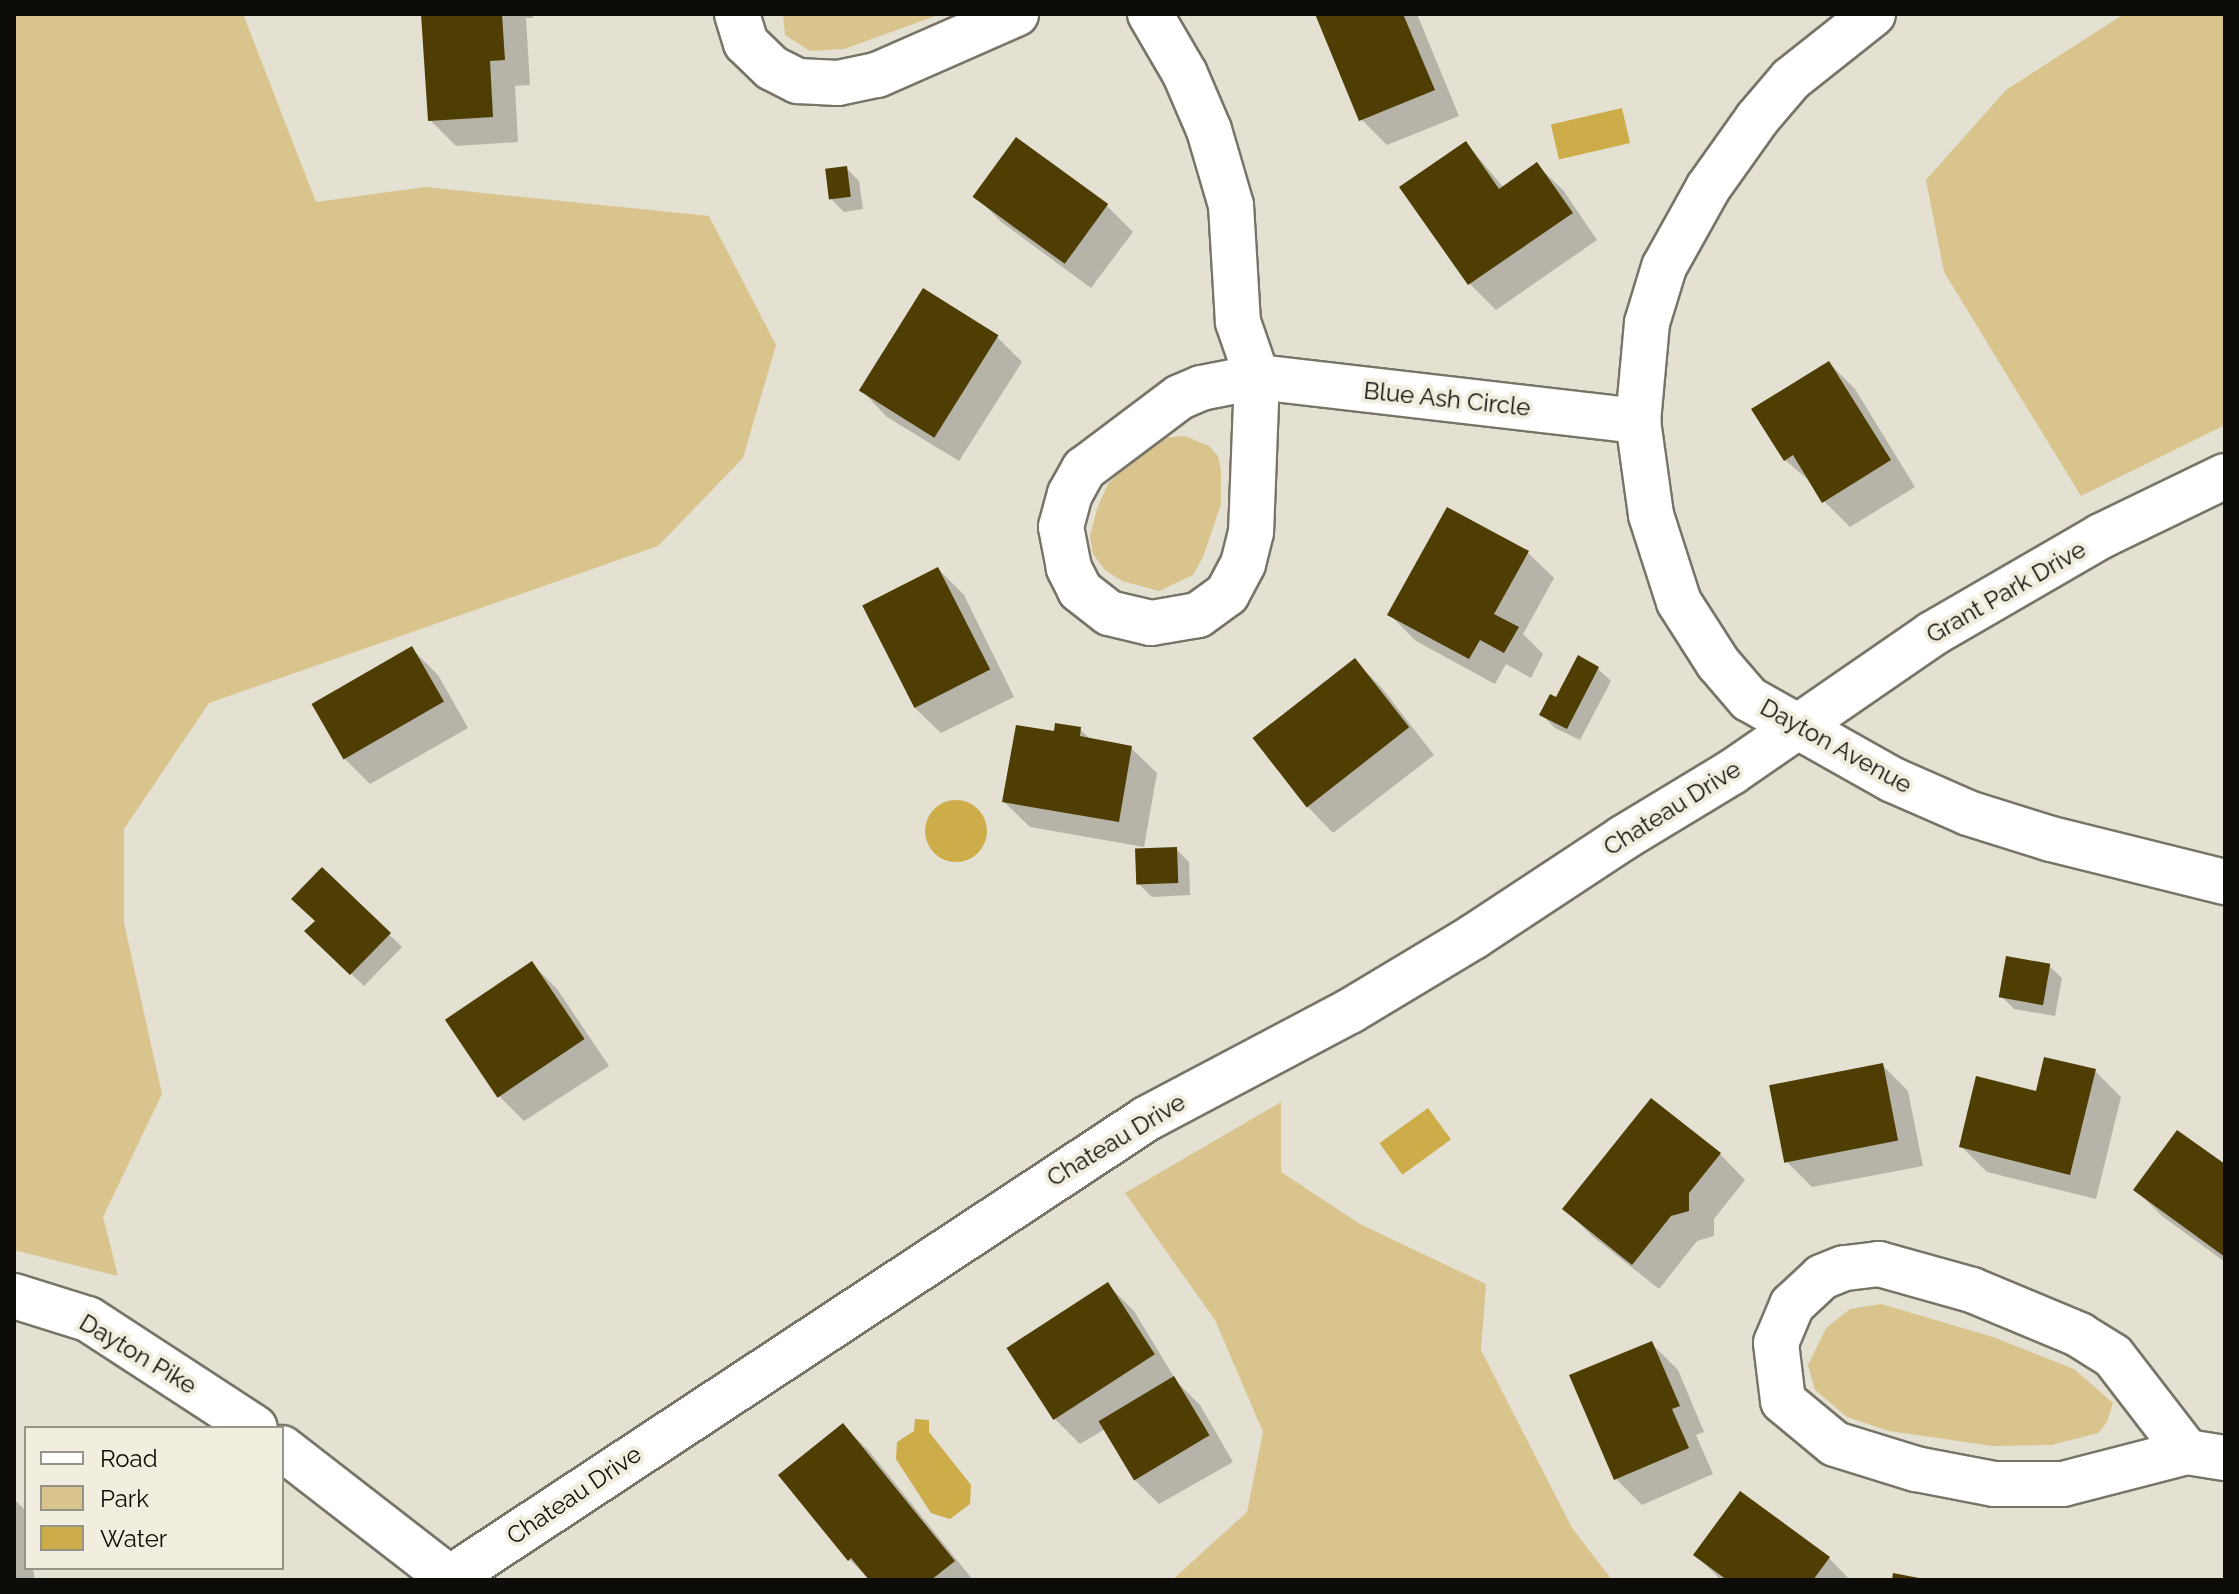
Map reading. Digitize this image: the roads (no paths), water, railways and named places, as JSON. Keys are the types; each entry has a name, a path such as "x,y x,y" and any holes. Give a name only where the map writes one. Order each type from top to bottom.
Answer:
{"street":[{"path":"737,14 746,43 772,68 798,81 838,83 877,75 1016,14"},
{"path":"1150,14 1185,74 1209,130 1231,205 1238,322 1257,377"},
{"name":"Dayton Avenue","path":"1873,14 1791,79 1708,188 1664,267 1651,309 1638,421 1651,515 1679,602 1718,663 1749,699 1893,780 1968,813 2051,839 2225,882"},
{"name":"Blue Ash Circle","path":"1257,377 1251,532 1243,564 1227,594 1198,615 1151,623 1109,613 1080,590 1069,568 1061,527 1070,494 1084,469 1180,397 1201,388 1257,377 1638,421"},
{"name":"Grant Park Drive","path":"1799,728 1932,634 2101,536 2225,476"},
{"name":"Chateau Drive","path":"451,1579 1058,1174 1146,1119 1350,1011 1473,937 1799,728"},
{"path":"1879,1264 1972,1290 2080,1335 2113,1356 2206,1455 2063,1484 1994,1484 1916,1469 1835,1444 1783,1401 1776,1343 1792,1305 1822,1277 1844,1268 1879,1264"},
{"name":"Dayton Pike","path":"14,1296 88,1319 252,1426"},
{"path":"284,1450 451,1579"}],"water":[{"path":"1622,108 1630,143 1559,159 1551,124"},
{"path":"950,800 962,800 978,809 985,819 985,843 978,853 962,862 950,862 930,848 925,837 925,825 939,805"},
{"path":"1428,1108 1451,1140 1402,1175 1379,1143"},
{"path":"915,1419 929,1420 929,1432 971,1485 970,1504 950,1519 931,1513 896,1459 897,1442 914,1431"}]}
